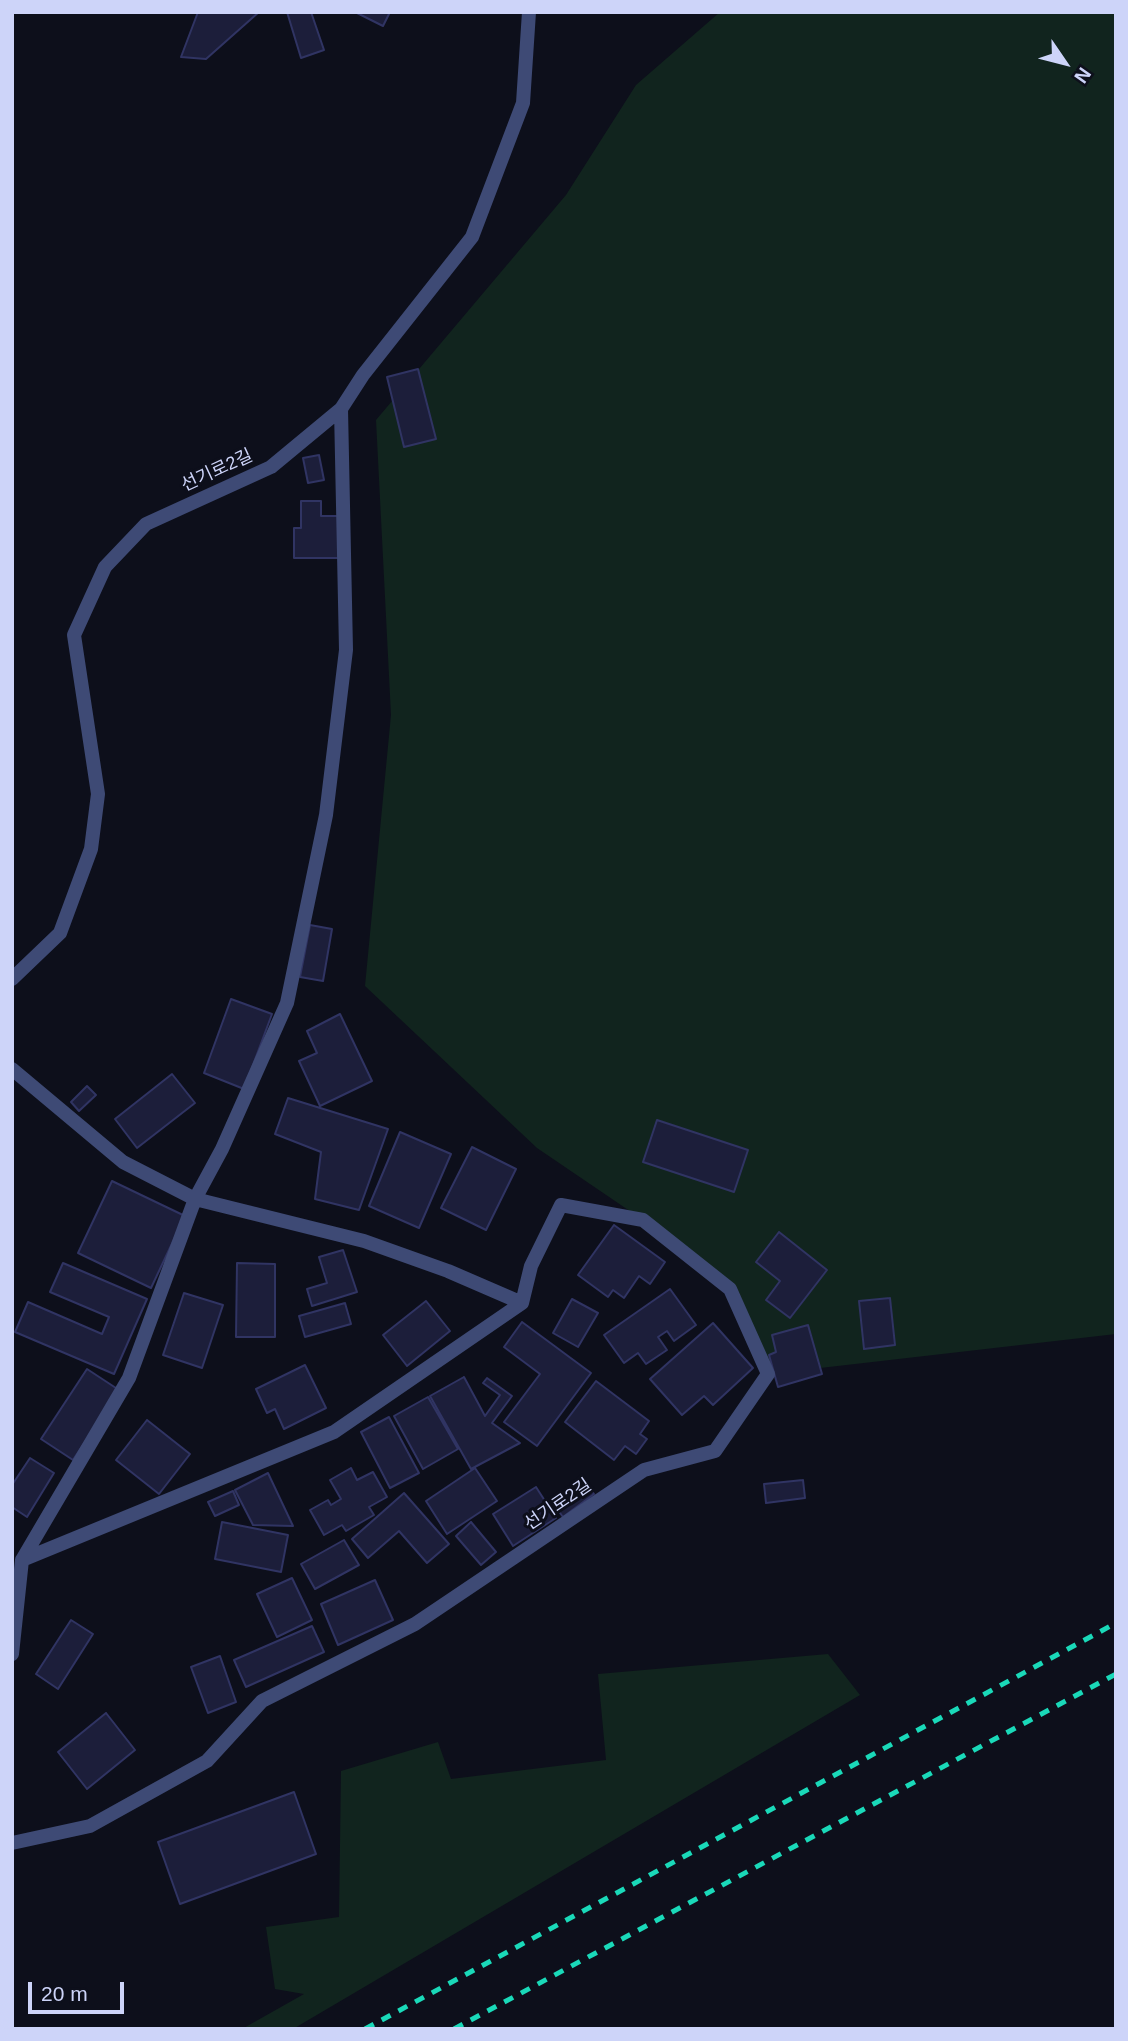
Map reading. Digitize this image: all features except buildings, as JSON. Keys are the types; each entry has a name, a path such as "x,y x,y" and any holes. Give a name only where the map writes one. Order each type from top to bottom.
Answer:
{"street":[{"name":"선기로2길","path":"12,979 60,933 91,849 98,794 74,635 105,567 146,524 271,467 341,409 363,374 472,237 523,103 529,12"},
{"path":"12,1654 22,1560 129,1378 195,1199 222,1149 287,1003 326,816 346,650 341,409"},
{"path":"12,1069 123,1162 195,1199 364,1241 448,1271 522,1303"},
{"name":"선기로2길","path":"12,1843 90,1826 102,1820 207,1761 262,1701 415,1624 644,1470 715,1451 768,1374 730,1289 643,1220 561,1205 531,1266 522,1303"},
{"path":"22,1560 334,1432 522,1303"}],"green space":[{"path":"720,12 1116,12 1116,1334 768,1374 730,1289 643,1220 537,1148 365,986 391,715 376,420 566,195 636,85"},
{"path":"828,1654 860,1695 293,2029 242,2029 304,1994 275,1989 266,1927 339,1917 341,1771 438,1742 451,1779 606,1760 598,1674"}],"railway":[{"path":"365,2029 1116,1623"},
{"path":"454,2029 1116,1674"}]}
